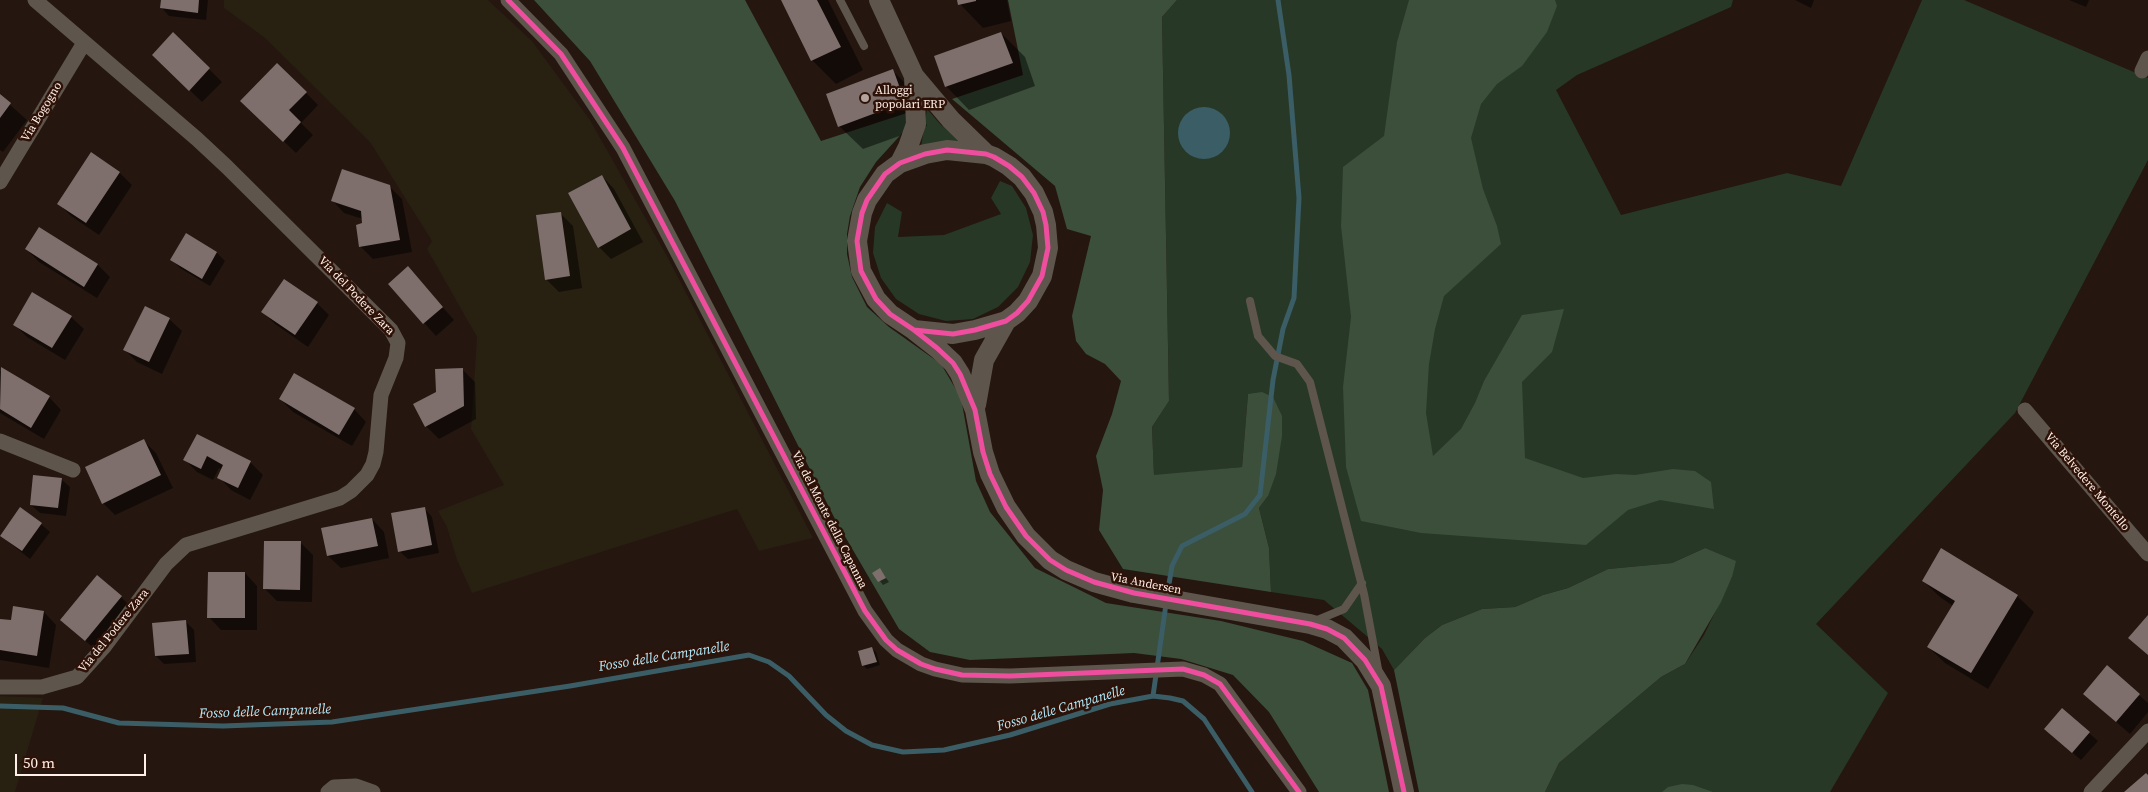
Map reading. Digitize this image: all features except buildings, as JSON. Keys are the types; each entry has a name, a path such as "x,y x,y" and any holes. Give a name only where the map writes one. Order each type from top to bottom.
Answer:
{"street":[{"name":"Via del Podere Zara","path":"0,687 42,687 77,677 104,647 166,564 186,546 340,498 351,491 367,475 373,464 376,452 381,395 397,351 396,336 391,330 283,220 197,139 35,0"},
{"name":"Via del Monte della Capanna","path":"508,0 561,54 623,148 865,611 886,640 897,650 920,664 944,672 962,674 1010,676 1182,669 1204,675 1220,684 1299,792"},
{"name":"Via Andersen","path":"879,0 914,76 951,120 986,154 1009,166 1027,184 1040,204 1046,225 1048,248 1042,276 1028,301 1017,313 1006,321 953,334 914,330"},
{"name":"Via Bogogno","path":"0,182 84,43"},
{"name":"Via Andersen","path":"900,163 916,124 914,76"},
{"name":"Via Andersen","path":"986,154 947,150 925,154 900,163 885,174 867,200 858,229 858,253 861,271 876,299 890,314 914,330 953,363 968,389 976,410 983,452 996,490 1012,517 1035,546 1058,566 1111,588 1310,624 1328,629 1344,638 1366,660 1381,686 1404,792"},
{"name":"Via Andersen","path":"976,410 978,386 984,360 1006,321"},
{"name":"Via Belvedere Montello","path":"2025,410 2148,554"},
{"path":"0,441 73,470"},
{"path":"2091,792 2148,731"},
{"path":"328,792 334,787 356,786 374,792"}],"lane":[{"path":"840,0 864,46"},
{"path":"1250,300 1258,336 1275,356 1297,364 1310,382 1362,583 1381,686"},
{"path":"1310,624 1344,609 1362,583"}],"shaded area":[{"path":"224,0 488,0 532,41 590,120 668,258 813,538 759,551 737,509 472,593 457,560 447,527 438,511 504,485 471,429 477,337 427,249 432,241 370,142 265,38 224,8"},
{"path":"0,696 43,698 15,792 0,792"}],"green space":[{"path":"534,0 745,0 821,141 910,112 906,129 876,162 860,187 850,216 847,234 847,254 852,277 867,307 889,327 941,364 961,398 976,481 990,512 1035,568 1106,603 1221,621 1303,641 1352,663 1368,690 1389,792 1319,792 1269,712 1233,675 1181,659 1134,653 970,660 930,652 899,629 836,521 675,201 590,61"},
{"path":"1008,0 1177,0 1162,17 1169,401 1152,427 1154,475 1242,467 1248,394 1262,392 1273,397 1282,416 1282,436 1276,474 1268,496 1259,508 1269,548 1271,592 1123,569 1099,530 1103,490 1096,456 1112,414 1121,381 1105,364 1086,354 1076,341 1072,316 1091,236 1067,229 1055,186 952,99 1023,75"},
{"path":"1177,0 1733,0 1731,7 1577,75 1556,90 1621,215 1787,173 1841,186 1922,0 1964,0 2148,78 2148,160 2015,413 1816,624 1888,693 1830,792 1545,792 1559,763 1661,677 1685,664 1704,635 1732,577 1705,548 1672,563 1608,569 1568,588 1543,595 1515,607 1482,609 1442,625 1425,638 1394,670 1382,649 1324,600 1271,592 1269,548 1259,508 1268,496 1248,394 1242,467 1154,476 1152,427 1169,401 1162,17"},
{"path":"1409,0 1555,0 1557,6 1547,32 1522,66 1497,84 1481,104 1471,138 1483,189 1497,226 1501,244 1444,296 1435,329 1429,364 1426,413 1433,456 1461,429 1484,381 1522,315 1564,309 1552,352 1522,382 1525,458 1583,478 1616,474 1635,475 1673,469 1695,471 1711,482 1714,509 1660,500 1628,510 1586,545 1421,533 1361,521 1346,467 1343,387 1351,317 1341,226 1343,167 1384,136 1397,42"},
{"path":"927,109 941,125 959,141 921,147"},
{"path":"1000,181 1012,186 1026,208 1033,235 1030,262 1018,287 998,307 973,319 946,321 919,314 896,299 881,278 873,253 875,227 887,203 902,212 898,237 944,235 1001,214 991,198"},
{"path":"1705,548 1736,561 1732,577 1721,602 1685,664 1661,677 1559,763 1545,792 1419,792 1394,670 1425,638 1442,625 1482,609 1515,607 1543,595 1568,588 1608,569 1672,563"},
{"path":"1682,784 1693,785 1713,792 1662,792 1668,787"}],"water":[{"path":"1204,107 1214,109 1222,115 1228,123 1230,133 1228,143 1222,151 1214,157 1204,159 1194,157 1186,151 1180,143 1178,133 1180,123 1186,115 1194,109"}],"waterway":[{"path":"1167,596 1172,566 1182,546 1245,514 1260,495 1273,380 1283,329 1294,298 1299,198 1289,75 1278,0"},
{"path":"1153,696 1166,604"},
{"name":"Fosso delle Campanelle","path":"0,706 63,708 119,723 223,726 332,722 570,686 749,655 769,662 789,676 826,715 846,731 872,745 903,752 944,750 1010,735 1110,704 1153,696 1183,701 1204,719 1252,792"}],"cycle path":[{"path":"508,0 561,54 623,148 865,611 886,640 897,650 921,664 962,675 1010,676 1183,669 1204,675 1220,684 1299,792"},
{"path":"914,330 953,334 1006,321 1028,301 1042,276 1048,248 1043,212 1034,193 1022,177 994,157 986,154 947,150 925,154 900,163 885,174 867,200 862,213 857,241 861,271 876,299 890,314 937,348 953,363 960,374 975,410 983,452 990,474 1006,507 1026,536 1050,560 1066,570 1094,582 1134,593 1310,624 1327,629 1344,638 1365,660 1381,686 1404,792"}],"place":[{"name":"Alloggi popolari ERP","path":"865,98"}]}
